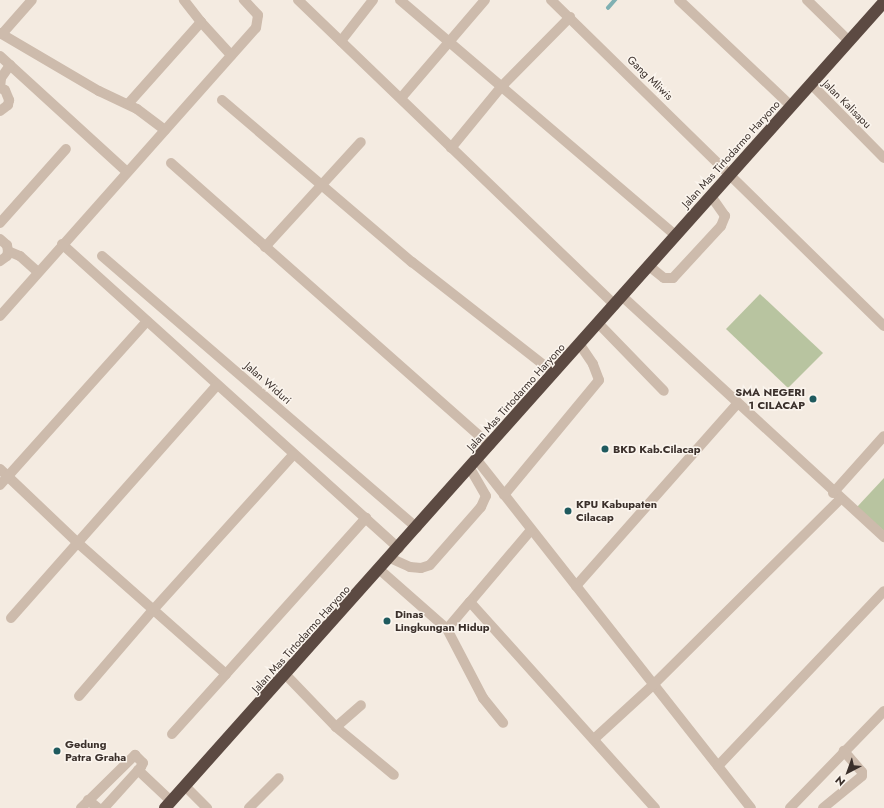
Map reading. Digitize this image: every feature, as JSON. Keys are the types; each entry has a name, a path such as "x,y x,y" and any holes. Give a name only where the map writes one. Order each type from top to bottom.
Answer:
{"highway":[{"name":"Jalan Mas Tirtodarmo Haryono","path":"168,805 186,787 418,528 848,40 883,4"}],"street":[{"path":"32,0 1,34 99,91 128,104 165,130"},
{"path":"184,0 201,22 231,55"},
{"path":"0,316 62,244 231,55 259,21 258,15 244,0"},
{"path":"298,0 451,148 619,301 737,404 884,537"},
{"path":"341,41 373,0"},
{"path":"400,0 676,236"},
{"path":"401,98 485,0"},
{"name":"Gang Mliwis","path":"552,0 731,174 884,326"},
{"path":"679,0 791,106"},
{"path":"807,0 848,40"},
{"path":"451,148 502,86 570,17"},
{"path":"128,104 201,22"},
{"path":"0,56 127,172"},
{"path":"0,111 8,105 8,95 0,88 0,81 10,65"},
{"name":"Jalan Kalisapu","path":"810,84 884,158"},
{"path":"222,100 412,262 554,373"},
{"path":"265,248 320,185 361,142"},
{"path":"0,223 66,149"},
{"path":"171,164 490,445"},
{"path":"649,266 664,278 673,278 722,226 725,216 711,196"},
{"path":"0,238 8,245 8,251 0,261"},
{"path":"62,244 293,455 399,548"},
{"path":"8,251 20,256 38,272"},
{"name":"Jalan Widuri","path":"102,256 418,528"},
{"path":"0,485 4,473 147,321"},
{"path":"599,324 664,391"},
{"path":"504,495 599,380 595,368 580,345"},
{"path":"11,618 79,544 217,385"},
{"path":"576,586 737,404"},
{"path":"594,739 653,685 837,496 884,436"},
{"path":"79,696 153,610 293,455"},
{"path":"473,464 504,495 751,808"},
{"path":"390,558 410,567 421,568 430,565 481,507 486,496 473,464"},
{"path":"4,473 79,544 226,674"},
{"path":"172,734 366,518"},
{"path":"447,629 531,530"},
{"path":"380,570 447,629 483,698 503,723"},
{"path":"718,766 884,591"},
{"path":"470,602 655,808"},
{"path":"286,675 336,727 394,775"},
{"path":"336,727 361,705"},
{"path":"790,808 884,711"},
{"path":"823,808 862,776 862,772 844,751"},
{"path":"81,808 135,755 143,763 104,808"},
{"path":"138,770 168,805"},
{"path":"249,808 280,778"},
{"path":"186,787 207,808"},
{"path":"88,800 98,808"}],"green space":[{"path":"760,294 823,353 788,388 726,329"},
{"path":"884,478 884,531 857,507"}],"waterway":[{"path":"608,8 615,0"}],"place":[{"name":"SMA NEGERI 1 CILACAP","path":"813,399"},
{"name":"BKD Kab.Cilacap","path":"605,449"},
{"name":"KPU Kabupaten Cilacap","path":"568,511"},
{"name":"Dinas Lingkungan Hidup","path":"387,621"},
{"name":"Gedung Patra Graha","path":"57,751"}]}
